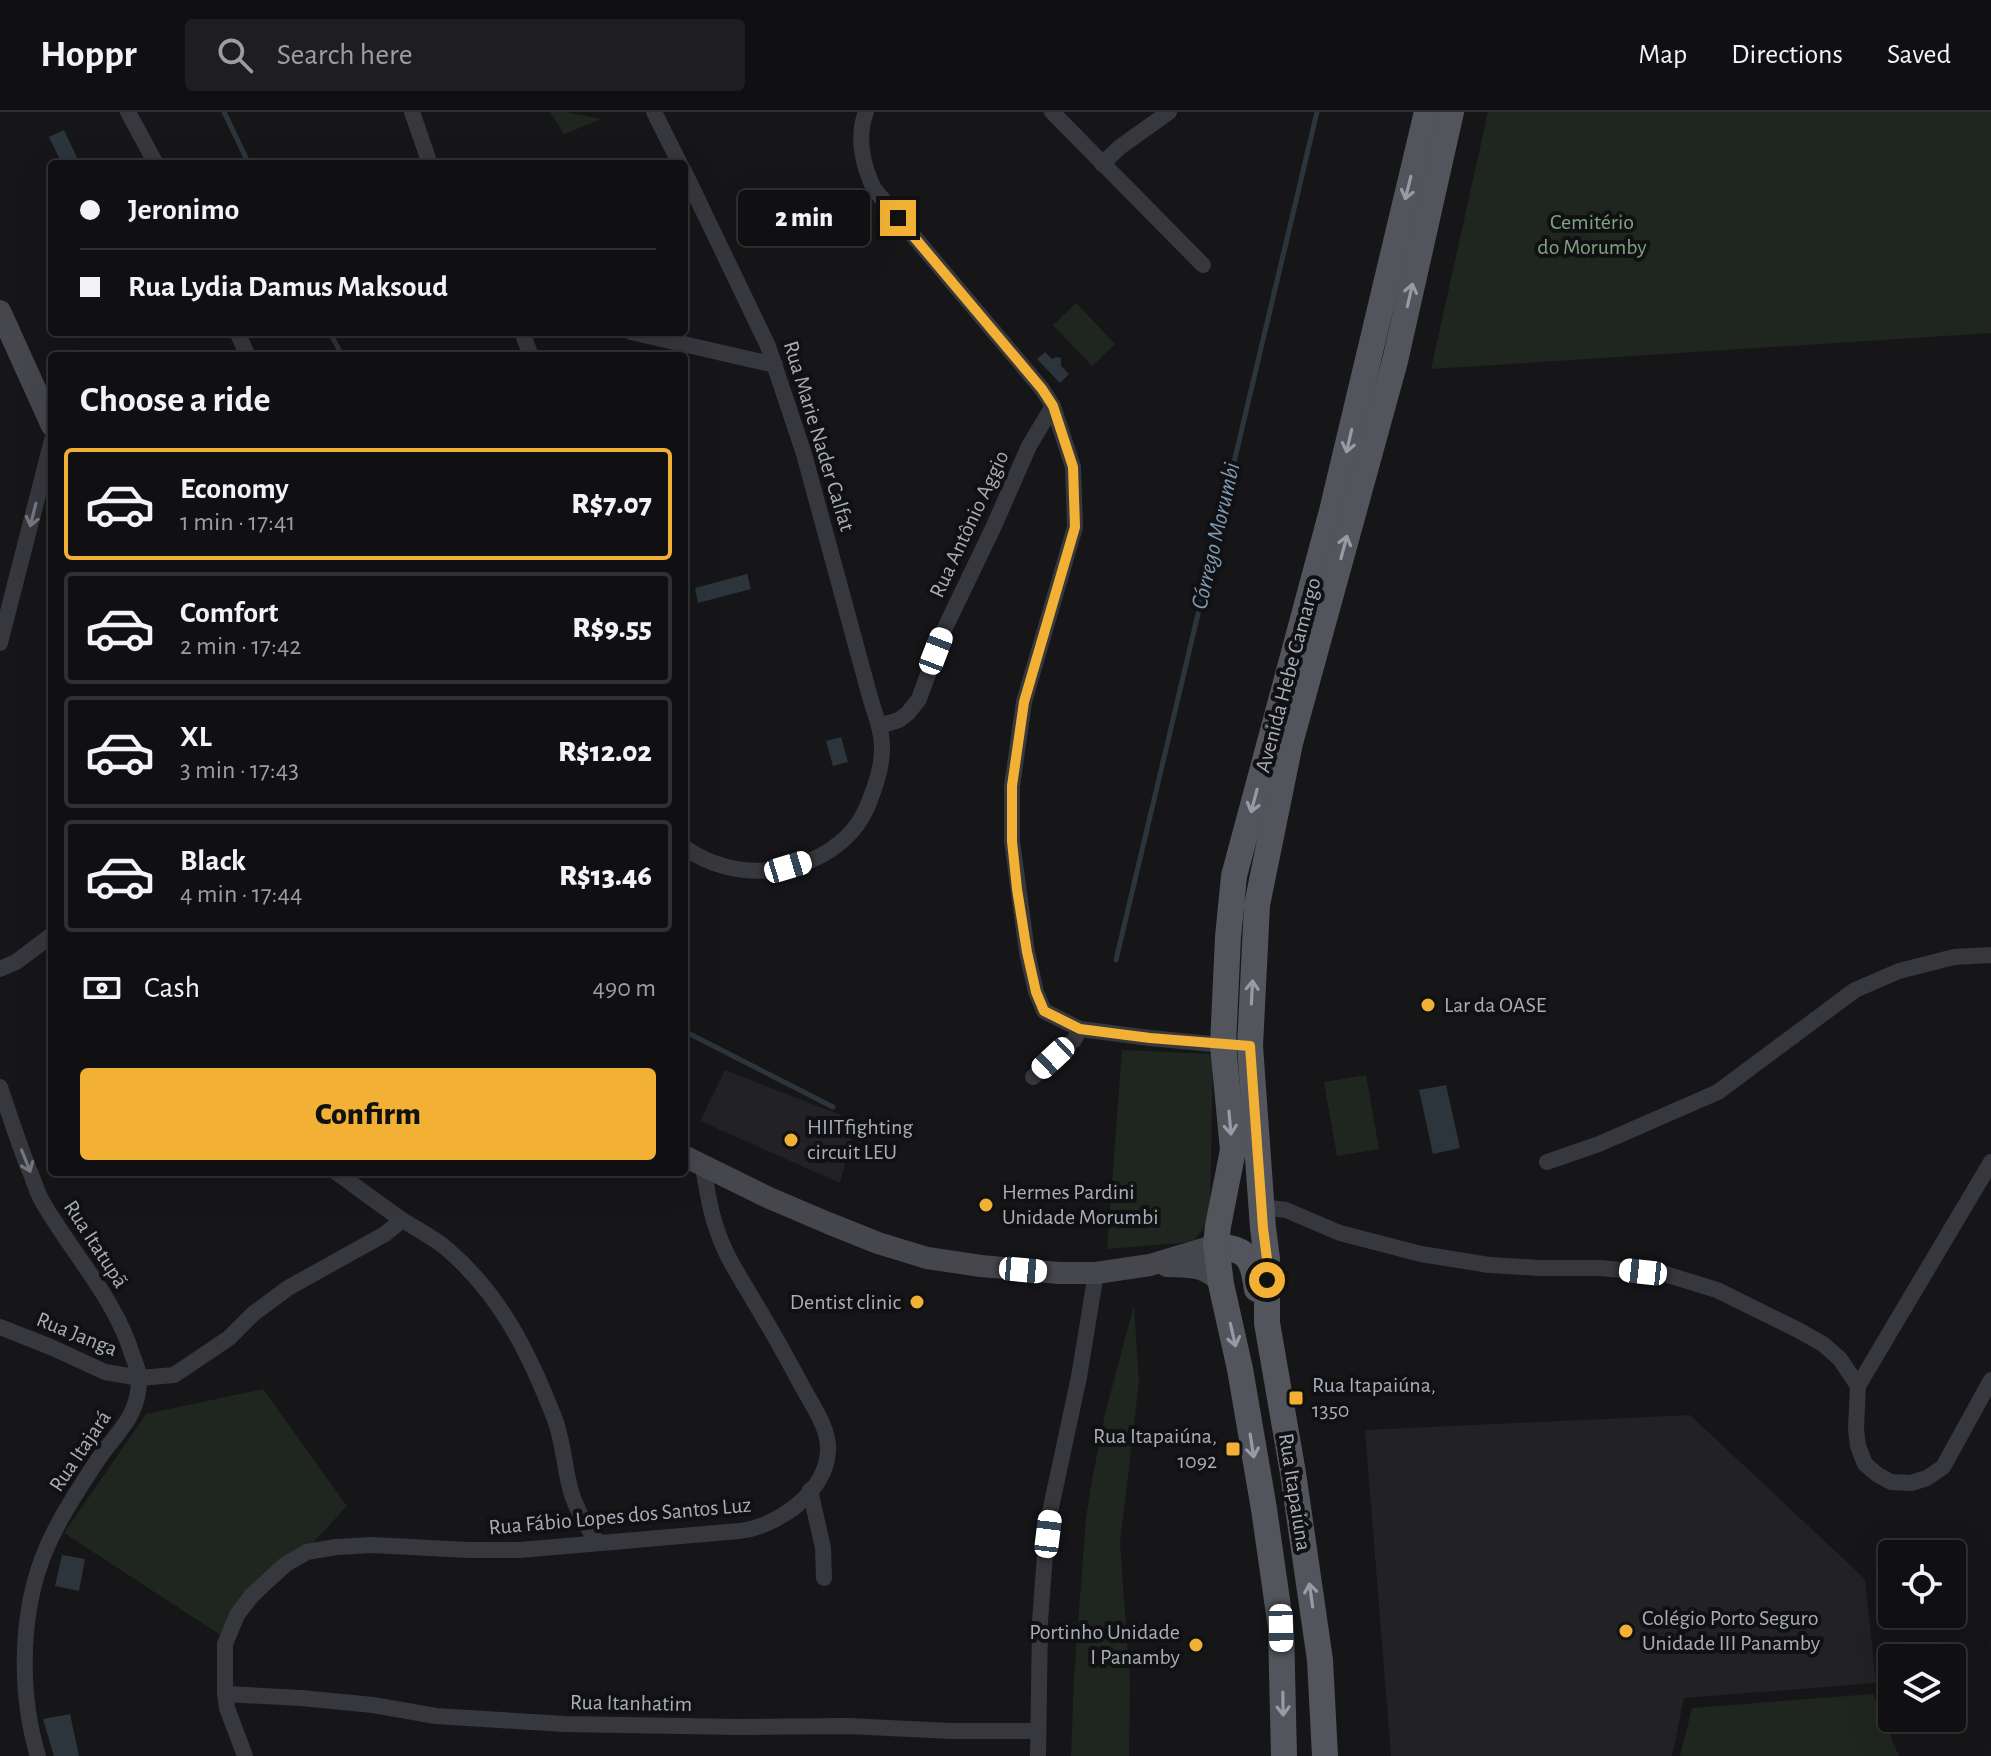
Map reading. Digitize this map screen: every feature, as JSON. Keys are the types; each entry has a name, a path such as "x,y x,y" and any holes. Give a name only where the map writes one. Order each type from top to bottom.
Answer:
{"main road":[{"name":"Avenida Hebe Camargo","path":"1216,1245 1233,1150 1223,1045 1234,876 1332,511 1427,112"},
{"name":"Avenida Hebe Camargo","path":"1262,1218 1250,1046 1257,905 1290,743 1395,361 1451,112"},
{"path":"0,311 48,417"},
{"path":"694,1162 840,1228 927,1258 995,1268 1096,1273 1150,1265 1216,1245 1239,1249 1250,1259 1267,1323"},
{"name":"Rua Itapaiúna","path":"1262,1218 1267,1259 1267,1323 1320,1660 1325,1756"},
{"name":"Rua Itapaiúna","path":"1216,1245 1264,1509 1281,1628 1284,1756"},
{"path":"1150,1265 1203,1269 1214,1275 1221,1284"},
{"path":"1264,1509 1274,1509 1292,1517 1302,1534"}],"street":[{"path":"128,112 154,160"},
{"path":"412,112 429,160"},
{"path":"654,112 678,160"},
{"path":"866,112 861,141 867,175 874,189 1042,389 1053,406 1073,467 1075,527 1024,702 1012,786 1012,841 1027,952 1036,992 1044,1011 1080,1029 1250,1046"},
{"path":"1052,112 1203,265"},
{"path":"1102,164 1169,112"},
{"name":"Rua Marie Nader Calfat","path":"688,179 775,365 808,467 879,726"},
{"path":"648,336 775,365"},
{"name":"Rua Antônio Aggio","path":"879,726 899,720 919,699 944,630 1029,446 1053,406"},
{"path":"0,643 48,456"},
{"path":"688,850 719,866 765,871 810,861 833,849 867,811 881,768 882,735 879,726"},
{"path":"0,969 16,962 48,938"},
{"path":"1547,1162 1637,1128 1718,1092 1855,990 1899,971 1954,957 1991,955"},
{"path":"1033,1077 1074,1040 1080,1029"},
{"name":"Rua Itatupã","path":"0,1087 41,1199 115,1313 140,1378"},
{"name":"Rua Fábio Lopes dos Santos Luz","path":"245,1756 227,1708 225,1644 237,1615 251,1596 286,1564 307,1552 372,1545 520,1550 750,1530 788,1513 810,1490 825,1466 826,1438 812,1404 726,1253 694,1162"},
{"path":"1991,1162 1858,1386 1856,1429 1865,1464 1891,1482 1911,1483 1927,1478 1943,1467 1991,1380"},
{"path":"342,1176 448,1250 489,1293 512,1324 538,1376 557,1425 571,1492 580,1517 598,1543"},
{"path":"1262,1218 1286,1210 1340,1233 1421,1254 1489,1265 1600,1268 1665,1274 1717,1290 1823,1344 1840,1359 1858,1386"},
{"path":"140,1378 174,1375 186,1368 229,1338 253,1314 288,1288 385,1234 402,1220"},
{"path":"1038,1756 1040,1621 1050,1512 1079,1377 1096,1273"},
{"name":"Rua Janga","path":"0,1327 105,1372 140,1378"},
{"name":"Rua Itajará","path":"38,1756 29,1719 25,1643 40,1565 58,1525 97,1460 125,1427 136,1401 140,1378"},
{"path":"810,1490 823,1548 824,1578"},
{"name":"Rua Itanhatim","path":"225,1694 373,1705 450,1718 564,1724 1038,1731"}],"shaded area":[{"path":"64,130 78,160 60,160 49,137"},
{"path":"1045,352 1052,359 1061,358 1061,366 1069,374 1060,383 1037,359"},
{"path":"747,574 751,589 698,603 695,588"},
{"path":"841,737 848,762 833,766 826,741"},
{"path":"725,1070 856,1121 840,1183 700,1121"},
{"path":"1446,1085 1460,1148 1433,1154 1419,1090"},
{"name":"Colégio Porto Seguro Unidade III Panamby","path":"1690,1415 1865,1579 1876,1683 1684,1698 1672,1756 1391,1756 1365,1430"},
{"path":"62,1555 85,1559 79,1591 55,1586"},
{"path":"70,1714 79,1756 54,1756 43,1719"}],"green space":[{"path":"550,112 565,112 602,119 564,134"},
{"name":"Cemitério do Morumby","path":"1488,112 1991,112 1991,333 1431,369"},
{"path":"1076,303 1115,344 1092,366 1053,325"},
{"path":"1122,1050 1213,1054 1210,1213 1194,1240 1107,1249"},
{"path":"1366,1075 1379,1149 1337,1156 1324,1082"},
{"path":"1134,1305 1139,1382 1120,1543 1130,1683 1129,1756 1071,1756 1086,1518 1105,1414"},
{"path":"263,1389 347,1506 225,1638 64,1533 146,1414"},
{"path":"1873,1694 1878,1706 1878,1732 1889,1732 1899,1756 1680,1756 1692,1708"}],"waterway":[{"path":"224,112 247,160"},
{"name":"Córrego Morumbi","path":"1116,960 1317,112"},
{"path":"332,336 340,352"},
{"path":"688,1033 833,1107"}],"place":[{"name":"Lar da OASE","path":"1428,1005"},
{"name":"HIITfighting circuit LEU","path":"791,1140"},
{"name":"Hermes Pardini Unidade Morumbi","path":"986,1205"},
{"name":"Dentist clinic","path":"917,1302"},
{"name":"Rua Itapaiúna, 1350","path":"1296,1398"},
{"name":"Rua Itapaiúna, 1092","path":"1233,1449"},
{"name":"Colégio Porto Seguro Unidade III Panamby","path":"1626,1631"},
{"name":"Portinho Unidade I Panamby","path":"1196,1645"}],"route":[{"path":"898,218 1042,389 1053,406 1073,467 1075,527 1024,702 1012,786 1012,841 1017,889 1036,992 1044,1011 1080,1029 1213,1045 1250,1046 1267,1280"}]}
